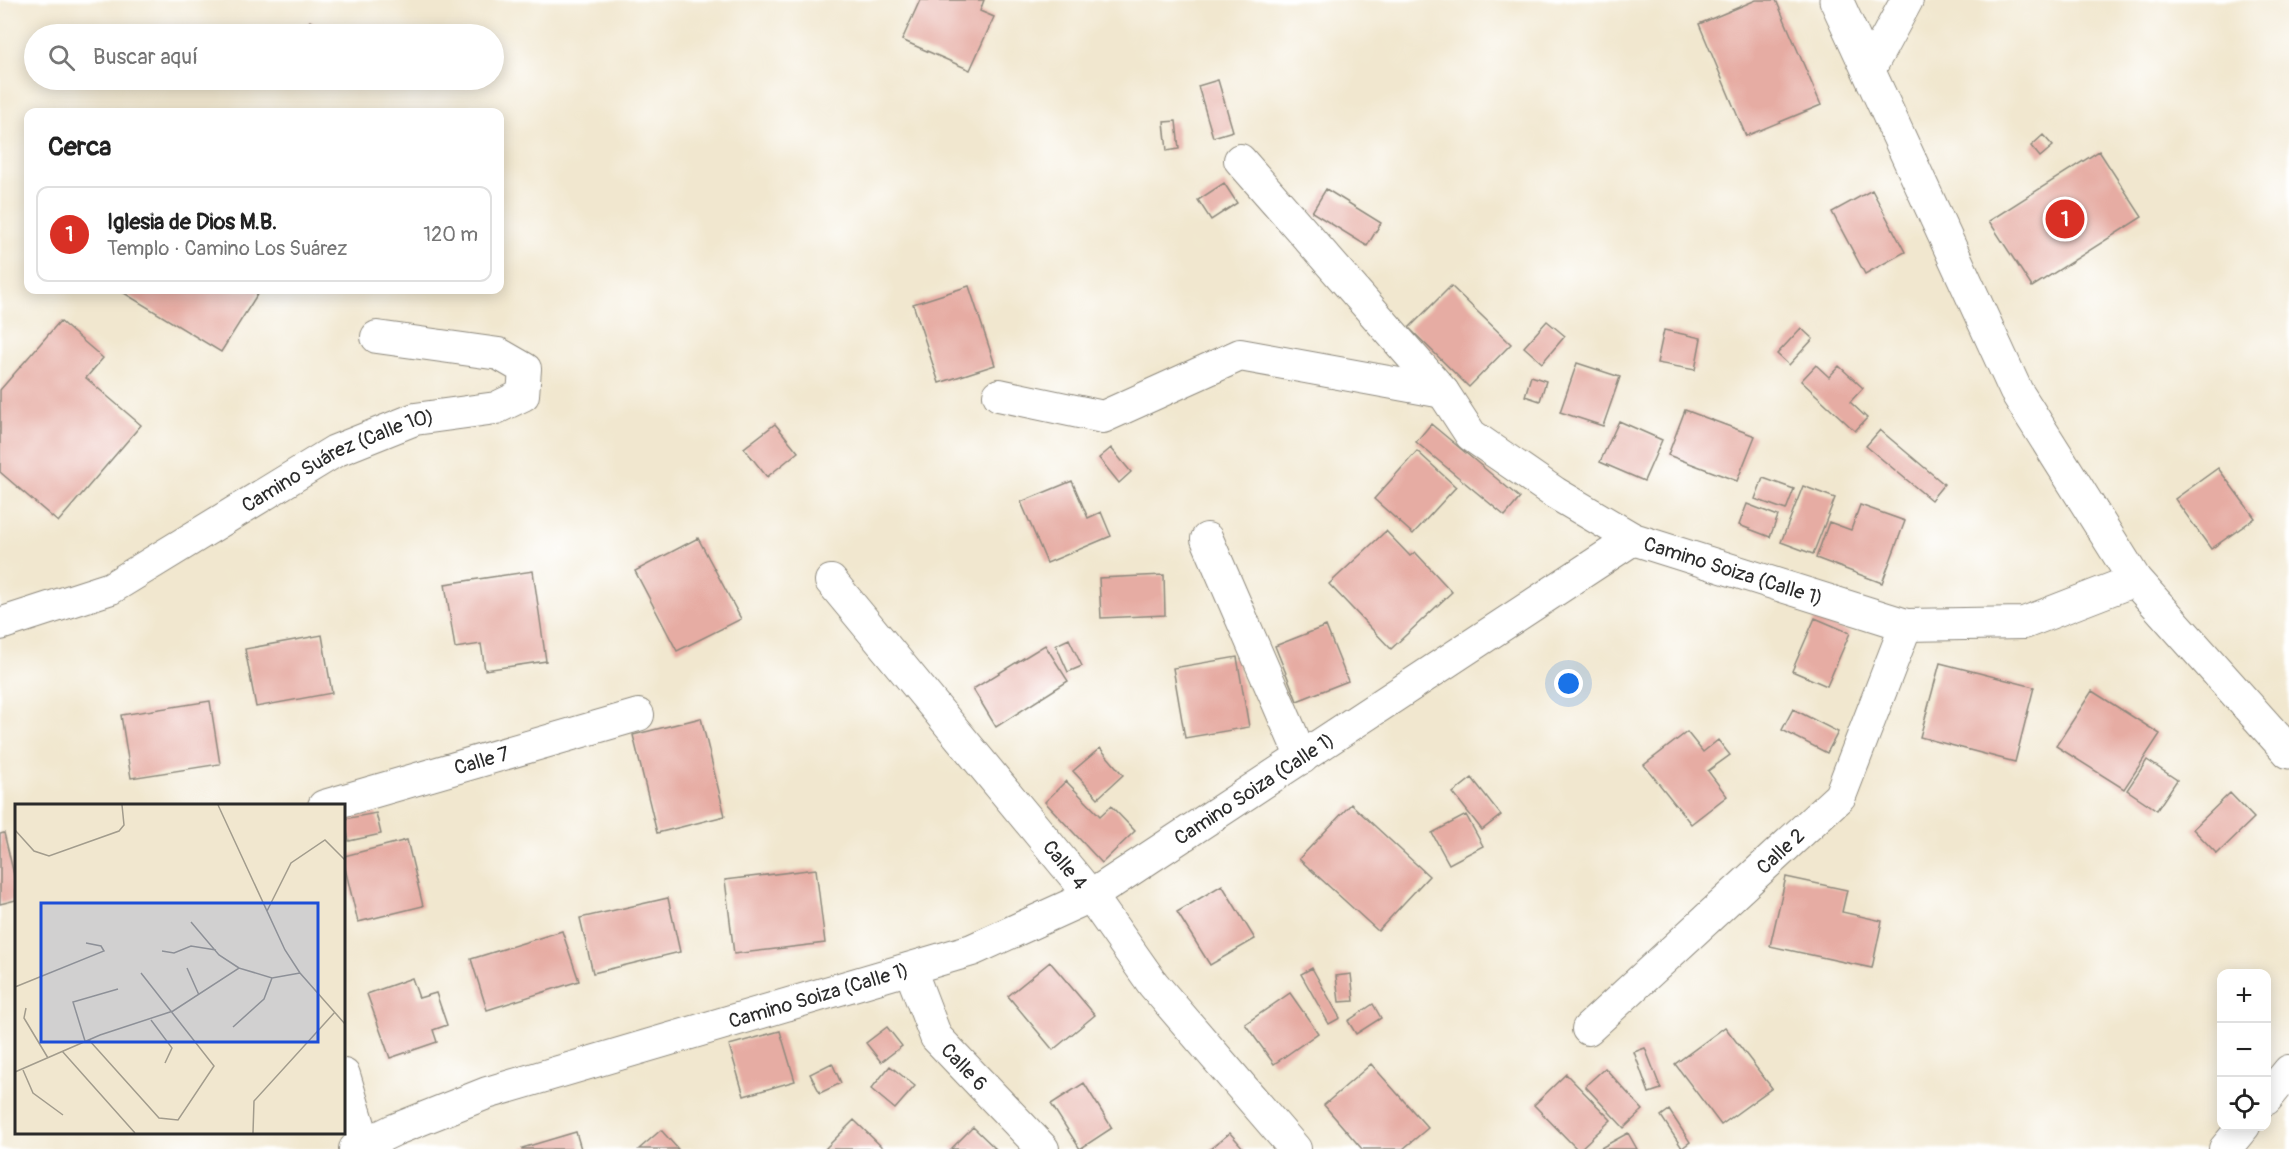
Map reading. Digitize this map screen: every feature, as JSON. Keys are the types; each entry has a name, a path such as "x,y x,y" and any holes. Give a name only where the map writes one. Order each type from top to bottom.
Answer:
{"street":[{"path":"1836,0 2016,391 2135,580 2289,752"},
{"path":"1869,70 1907,0"},
{"path":"1240,160 1443,392 1472,435 1555,494 1633,539"},
{"name":"Camino Suárez (Calle 10)","path":"0,624 111,588 335,451 415,419 496,408 523,395 525,369 499,354 377,337"},
{"path":"999,395 1103,417 1240,356 1443,392"},
{"path":"1207,539 1302,758"},
{"name":"Camino Soiza (Calle 1)","path":"360,1147 401,1140 486,1093 972,950 1091,896 1633,539 1906,625 2024,623 2135,580"},
{"name":"Calle 4","path":"831,581 1091,896 1153,984 1294,1149"},
{"name":"Calle 2","path":"1588,1029 1840,796 1906,625"},
{"name":"Calle 7","path":"331,804 638,715"},
{"name":"Calle 6","path":"910,969 936,1037 1043,1149"},
{"path":"2271,1093 2289,1071"},
{"path":"345,1080 360,1147"},
{"path":"2225,1149 2240,1131"}],"building":[{"path":"920,0 984,0 980,11 994,17 970,70 902,40"},
{"path":"1756,0 1776,0 1821,105 1746,136 1699,24"},
{"path":"1218,80 1233,131 1213,137 1198,86"},
{"path":"1176,121 1179,149 1167,151 1164,122"},
{"path":"2043,135 2053,146 2040,157 2031,146"},
{"path":"2099,151 2142,217 2032,287 1989,221"},
{"path":"1224,183 1237,203 1211,220 1198,200"},
{"path":"1326,189 1381,223 1367,246 1312,212"},
{"path":"1872,190 1905,252 1865,274 1832,212"},
{"path":"969,286 995,365 939,383 913,304"},
{"path":"1451,286 1511,344 1469,387 1409,328"},
{"path":"126,294 257,294 221,352"},
{"path":"60,321 103,358 86,378 141,425 58,522 0,472 0,390"},
{"path":"1547,321 1565,336 1542,363 1524,347"},
{"path":"1801,328 1813,339 1789,365 1777,354"},
{"path":"1664,330 1701,338 1695,370 1657,363"},
{"path":"1577,363 1620,377 1603,426 1560,412"},
{"path":"1816,365 1829,377 1839,366 1863,388 1850,402 1867,418 1855,431 1801,381"},
{"path":"1531,376 1546,381 1540,401 1525,396"},
{"path":"1685,410 1755,436 1737,481 1668,455"},
{"path":"1619,421 1662,440 1644,481 1600,462"},
{"path":"775,424 798,452 767,477 744,448"},
{"path":"1431,424 1520,498 1505,516 1416,442"},
{"path":"1880,430 1944,484 1931,500 1866,446"},
{"path":"1111,448 1131,472 1119,483 1099,458"},
{"path":"1417,451 1456,487 1413,534 1374,499"},
{"path":"2218,468 2255,518 2211,549 2175,499"},
{"path":"1763,478 1794,489 1786,510 1755,499"},
{"path":"1072,481 1088,518 1101,512 1111,536 1047,563 1021,502"},
{"path":"1803,486 1835,498 1813,554 1781,542"},
{"path":"1747,504 1778,516 1770,537 1739,525"},
{"path":"1860,505 1905,521 1882,583 1816,558 1829,522 1851,530"},
{"path":"1386,531 1410,556 1415,552 1452,592 1391,649 1329,584"},
{"path":"698,538 741,619 677,651 635,571"},
{"path":"533,571 546,661 485,670 481,644 455,648 445,584"},
{"path":"1164,575 1165,615 1101,618 1099,578"},
{"path":"1815,618 1850,633 1827,686 1792,671"},
{"path":"1326,626 1348,681 1297,701 1275,646"},
{"path":"322,635 332,693 256,707 245,649"},
{"path":"1069,639 1082,666 1068,672 1056,645"},
{"path":"1045,645 1068,681 996,727 973,689"},
{"path":"1237,657 1249,727 1185,738 1173,668"},
{"path":"1940,663 2034,687 2015,762 1920,737"},
{"path":"2092,691 2160,734 2124,789 2056,746"},
{"path":"210,701 220,764 131,778 121,715"},
{"path":"1793,709 1838,732 1827,753 1782,730"},
{"path":"701,718 725,816 657,833 633,735"},
{"path":"1687,732 1703,752 1718,740 1730,755 1708,771 1727,796 1691,824 1644,765"},
{"path":"1100,748 1123,775 1098,798 1073,771"},
{"path":"2147,760 2177,780 2157,810 2127,790"},
{"path":"1472,778 1501,815 1482,830 1453,793"},
{"path":"1066,781 1100,816 1111,806 1135,831 1102,863 1045,802"},
{"path":"2230,793 2254,818 2217,854 2193,829"},
{"path":"1351,804 1429,876 1378,931 1299,859"},
{"path":"376,813 381,834 349,841 345,819"},
{"path":"1466,815 1483,846 1449,864 1432,833"},
{"path":"4,833 15,879 15,900 0,904 0,834"},
{"path":"407,840 423,906 358,922 345,868 345,856"},
{"path":"816,869 825,943 734,954 725,880"},
{"path":"1786,877 1847,890 1842,912 1882,921 1872,968 1770,946"},
{"path":"1222,885 1255,939 1210,965 1177,912"},
{"path":"668,898 680,952 593,973 580,918"},
{"path":"562,931 579,981 487,1010 471,959"},
{"path":"1050,962 1095,1015 1053,1050 1008,996"},
{"path":"1312,968 1340,1018 1329,1024 1301,974"},
{"path":"1351,974 1354,1001 1339,1002 1336,976"},
{"path":"412,978 419,998 436,993 447,1025 433,1030 437,1042 390,1058 367,994"},
{"path":"1290,993 1318,1033 1274,1064 1245,1024"},
{"path":"1373,1004 1381,1018 1356,1034 1348,1021"},
{"path":"887,1027 902,1046 881,1062 866,1043"},
{"path":"1725,1027 1772,1088 1721,1125 1675,1064"},
{"path":"780,1031 795,1081 744,1096 729,1045"},
{"path":"1645,1048 1661,1089 1649,1093 1634,1052"},
{"path":"832,1063 841,1083 820,1093 810,1074"},
{"path":"1371,1064 1428,1128 1403,1149 1362,1149 1324,1105"},
{"path":"890,1066 915,1086 895,1109 871,1089"},
{"path":"1605,1068 1643,1110 1624,1128 1585,1086"},
{"path":"1566,1074 1611,1120 1580,1149 1577,1149 1534,1105"},
{"path":"1084,1083 1112,1128 1080,1149 1051,1104"},
{"path":"1669,1110 1690,1142 1682,1148 1661,1116"},
{"path":"854,1120 884,1149 825,1149"},
{"path":"973,1127 996,1149 951,1149"},
{"path":"661,1130 678,1149 639,1149"},
{"path":"576,1132 581,1149 522,1149 522,1148"},
{"path":"1230,1133 1244,1149 1210,1149"},
{"path":"1628,1133 1637,1149 1599,1149"}],"place":[{"name":"Iglesia de Dios M.B.","path":"2065,219"}]}
